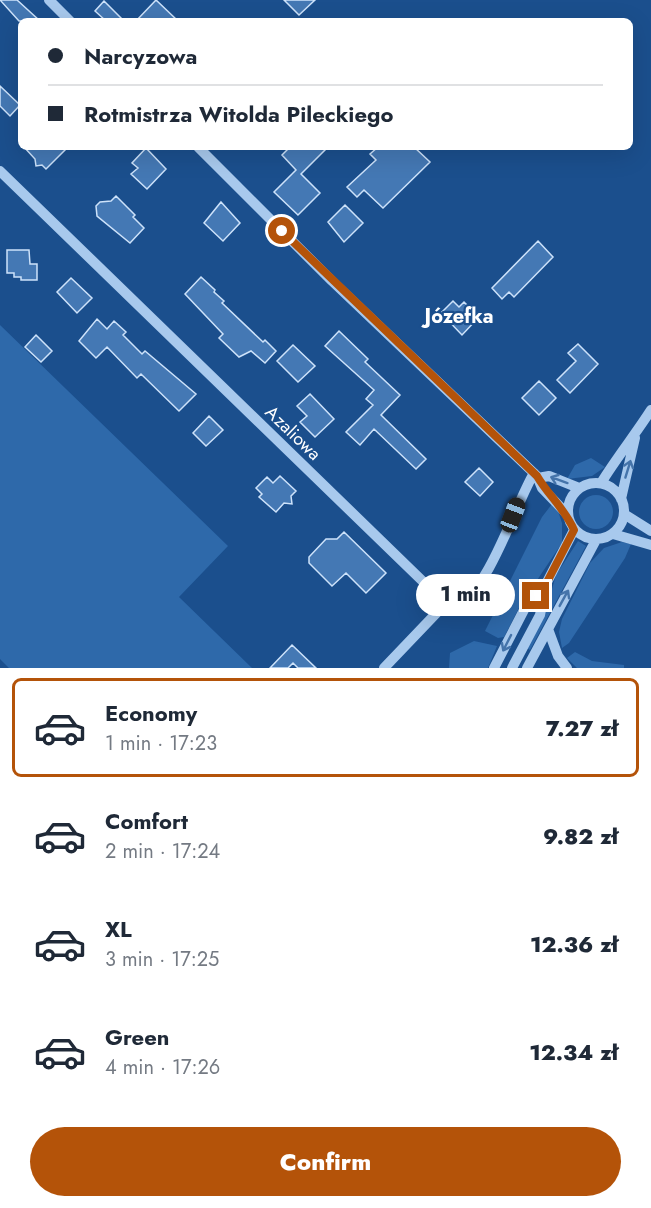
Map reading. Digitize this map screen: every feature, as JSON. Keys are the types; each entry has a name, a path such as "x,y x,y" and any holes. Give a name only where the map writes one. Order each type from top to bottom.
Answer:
{"street":[{"path":"49,0 67,18"},
{"path":"201,150 536,476 542,488 567,514 574,530 584,537 596,540 613,534 621,525 624,514 621,499 616,492 601,483 579,488 572,495 567,514"},
{"name":"Azaliowa","path":"0,171 426,585 447,602"},
{"path":"621,499 635,438 651,410"},
{"path":"601,483 623,448 635,438"},
{"path":"536,476 549,476 579,488"},
{"path":"384,668 447,602 459,603 473,593 502,542 521,495 536,476"},
{"path":"624,514 651,531"},
{"path":"494,668 525,608 546,584 574,530"},
{"path":"613,534 651,545"},
{"path":"527,668 596,540"},
{"path":"512,668 540,615 546,584"},
{"path":"548,629 558,656 567,668"}],"shaded area":[{"path":"0,325 228,546 179,597 252,668 9,668 0,659"},
{"path":"591,458 605,467 592,476 567,479 575,465"},
{"path":"596,495 608,500 613,512 608,524 596,529 584,524 579,512 584,500"},
{"path":"552,504 558,511 562,523 562,543 521,604 504,637 498,638 485,631 542,517"},
{"path":"578,541 586,546 530,650 527,648 548,603 556,575"},
{"path":"622,542 631,544 625,558 569,643 562,648 559,632 562,619 590,563 604,548"},
{"path":"474,641 497,646 488,668 449,668 450,653"},
{"path":"575,652 592,661 624,665 624,668 577,668 567,658"}],"building":[{"path":"0,0 17,0 37,18 18,18 18,20"},
{"path":"156,0 175,18 139,18"},
{"path":"284,0 315,0 299,15"},
{"path":"104,1 121,18 103,18 95,11"},
{"path":"0,86 18,103 18,107 10,116 0,106"},
{"path":"27,150 65,150 46,169 42,165 36,166 35,159"},
{"path":"144,150 148,150 166,169 147,189 131,174 138,168 132,163"},
{"path":"287,150 325,150 301,174 320,193 298,215 274,192 296,170 282,155"},
{"path":"375,150 417,150 430,162 383,208 364,190 357,197 347,187 376,160 370,154"},
{"path":"116,196 144,228 130,243 97,216 96,206 100,202 111,201"},
{"path":"221,202 240,223 223,241 204,223"},
{"path":"345,205 363,223 344,242 328,222"},
{"path":"538,241 553,257 514,297 509,292 502,299 492,288"},
{"path":"7,250 29,250 30,264 37,264 37,280 21,280 21,277 14,277 14,273 7,273"},
{"path":"201,277 224,301 222,303 263,342 265,340 276,351 265,363 251,351 239,357 219,338 223,334 185,294"},
{"path":"71,278 92,298 77,313 57,292"},
{"path":"453,301 459,307 464,302 479,317 462,335 441,313"},
{"path":"97,319 107,329 114,321 126,332 123,335 142,354 145,351 196,394 179,411 141,374 137,378 107,347 96,358 79,341"},
{"path":"339,331 368,359 365,362 400,395 381,415 426,459 416,469 374,429 360,445 346,432 373,405 366,399 374,390 325,346"},
{"path":"36,335 52,351 41,362 25,347"},
{"path":"578,344 598,364 570,393 557,380 576,361 568,353"},
{"path":"293,345 315,366 298,382 277,361"},
{"path":"539,381 556,398 539,415 522,398"},
{"path":"310,394 334,419 315,437 300,422 307,416 297,406"},
{"path":"209,416 223,430 206,446 193,433"},
{"path":"479,468 493,482 480,496 465,482"},
{"path":"280,476 296,491 291,496 292,504 284,503 276,512 259,497 262,494 256,488 267,477 273,483"},
{"path":"344,532 386,573 366,593 346,573 332,586 309,563 309,557 326,539 337,539"},
{"path":"292,645 316,668 298,668 293,663 288,668 270,668"}],"district":[{"name":"Józefka","path":"459,316"}],"route":[{"path":"282,231 537,476 542,488 567,514 574,530 546,584 536,596"}]}
